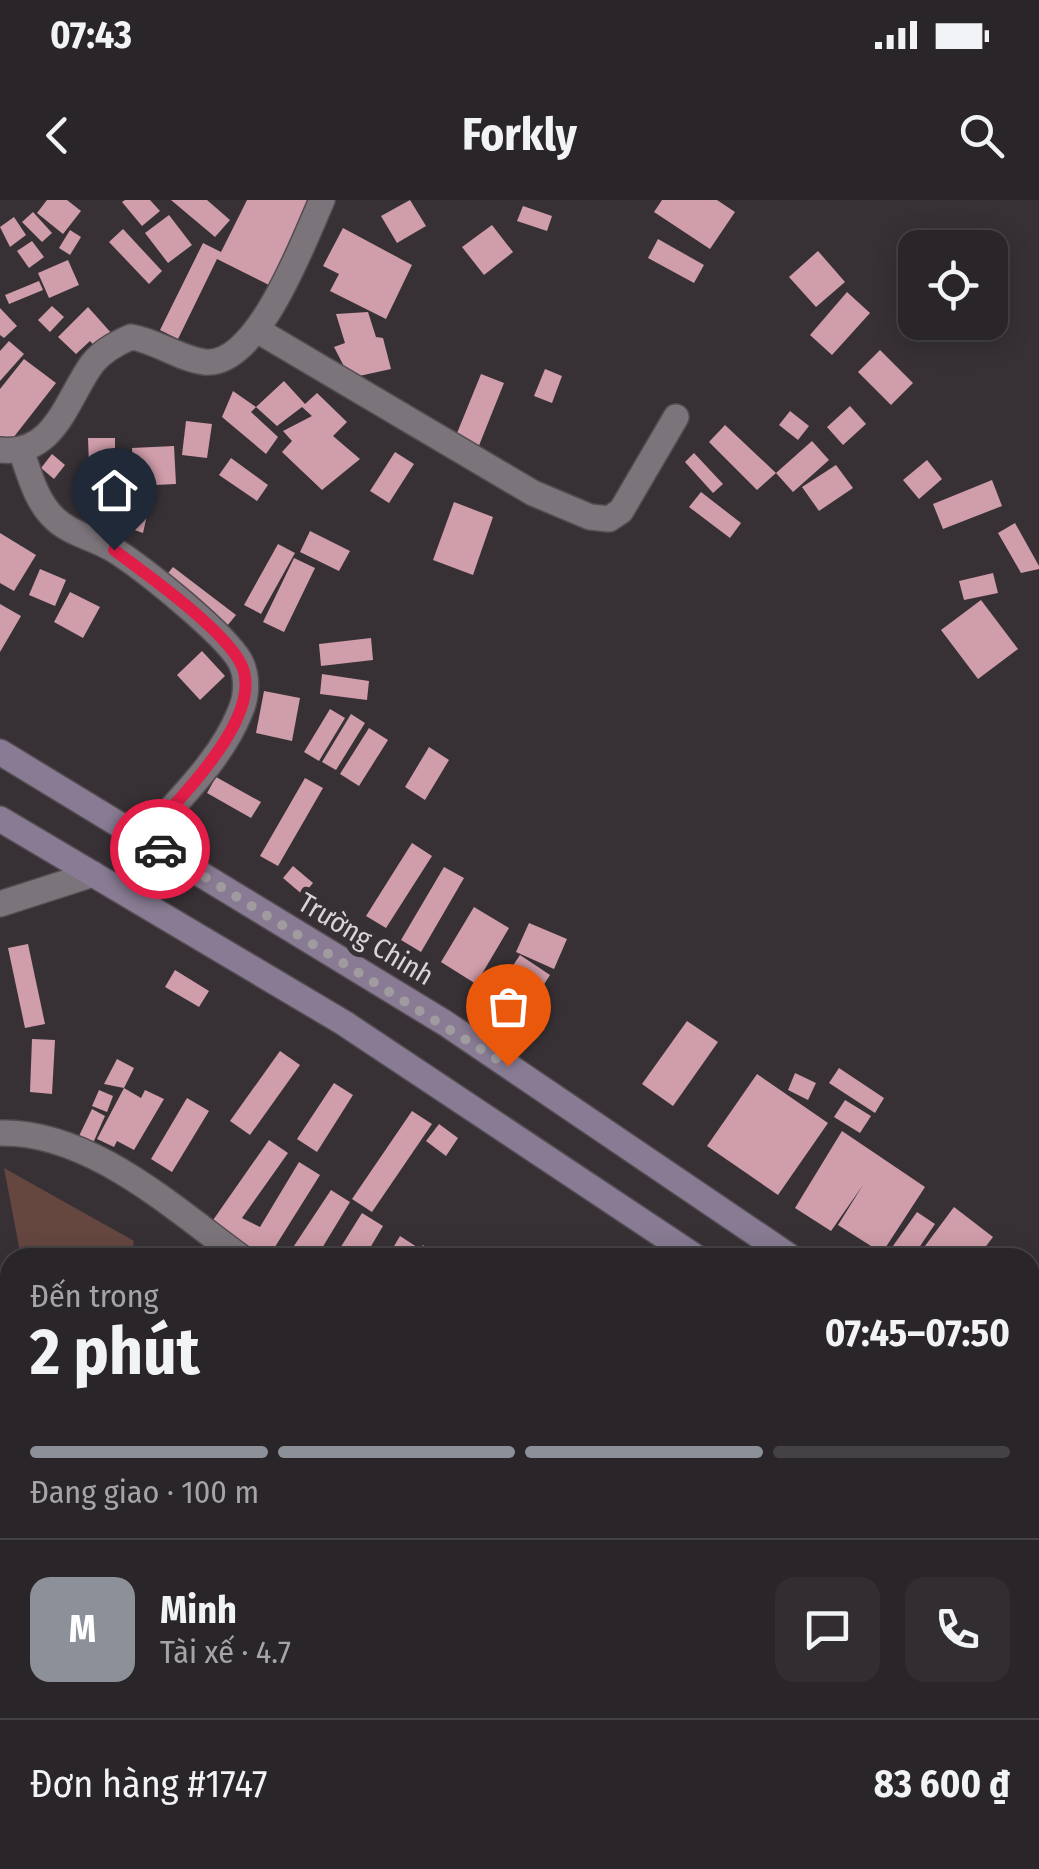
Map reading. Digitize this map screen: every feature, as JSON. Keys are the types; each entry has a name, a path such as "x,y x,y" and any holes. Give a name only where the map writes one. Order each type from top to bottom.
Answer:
{"street":[{"path":"144,839 211,760 234,725 245,696 245,675 230,648 148,576 114,550 56,521 11,450 46,438 93,363 113,345 132,337 150,340 204,362 227,358 257,330 322,200"},
{"path":"257,330 533,493 590,517 609,519 621,511 676,417"},
{"name":"Trường Chinh","path":"0,752 445,1023 777,1248"},
{"path":"0,819 344,1023 681,1248"},
{"path":"0,904 93,874"},
{"path":"0,1133 41,1138 122,1173 228,1248"}],"shaded area":[{"path":"4,1168 134,1241 132,1248 19,1248"}],"building":[{"path":"47,200 67,200 81,211 63,234 37,213"},
{"path":"150,200 160,211 142,226 122,202"},
{"path":"171,200 207,200 230,220 215,237"},
{"path":"247,200 318,200 275,288 217,259 178,339 160,330 203,243 221,252"},
{"path":"410,200 426,226 397,243 381,216"},
{"path":"662,200 717,200 735,212 710,249 654,212"},
{"path":"523,206 552,216 547,231 517,221"},
{"path":"33,212 52,233 42,242 22,222"},
{"path":"169,215 192,245 168,263 145,233"},
{"path":"14,217 26,235 10,247 0,227"},
{"path":"492,225 513,252 484,275 462,247"},
{"path":"343,228 412,265 386,319 330,291 339,274 323,266"},
{"path":"123,229 162,271 149,284 109,242"},
{"path":"70,230 81,237 70,255 59,248"},
{"path":"658,239 704,265 694,283 648,258"},
{"path":"32,241 44,257 29,268 17,251"},
{"path":"818,251 845,282 816,307 789,277"},
{"path":"68,260 79,285 49,298 38,273"},
{"path":"39,281 43,290 9,304 5,295"},
{"path":"847,292 870,313 832,355 810,335"},
{"path":"52,306 64,317 50,332 38,320"},
{"path":"88,307 113,335 97,349 90,341 76,354 58,337"},
{"path":"0,308 17,326 4,338 0,335"},
{"path":"368,312 376,337 383,338 391,369 350,378 334,347 345,343 336,314"},
{"path":"9,341 24,354 0,381 0,351"},
{"path":"880,350 913,383 891,405 858,372"},
{"path":"24,359 56,383 6,447 0,442 0,389"},
{"path":"545,369 562,376 552,403 534,396"},
{"path":"481,374 504,383 478,448 455,438"},
{"path":"284,381 305,404 317,393 347,422 333,436 360,459 322,490 282,452 292,441 283,431 312,416 302,407 277,426 256,407"},
{"path":"233,391 256,407 251,412 278,437 266,454 222,417"},
{"path":"850,406 866,424 843,445 827,427"},
{"path":"790,411 809,426 798,440 779,425"},
{"path":"186,421 212,424 207,458 182,455"},
{"path":"725,425 776,473 757,490 709,442"},
{"path":"88,438 115,438 115,464 89,464"},
{"path":"812,441 829,460 793,492 776,473"},
{"path":"174,446 176,484 134,486 132,448"},
{"path":"395,452 414,464 389,503 370,491"},
{"path":"694,453 723,484 713,493 685,462"},
{"path":"52,454 65,465 54,479 41,468"},
{"path":"231,458 268,485 257,501 219,475"},
{"path":"927,460 942,479 919,499 903,480"},
{"path":"836,465 853,488 819,511 802,487"},
{"path":"92,469 122,475 118,493 94,488"},
{"path":"992,480 1002,506 943,529 933,504"},
{"path":"701,492 741,523 730,538 689,507"},
{"path":"454,502 493,517 473,575 433,560"},
{"path":"107,503 147,515 143,533 129,528 122,547 90,535"},
{"path":"1015,523 1039,569 1021,573 998,533"},
{"path":"310,531 350,551 339,571 300,552"},
{"path":"0,533 36,555 14,591 0,583"},
{"path":"278,544 295,553 261,614 244,605"},
{"path":"294,558 315,568 284,632 263,622"},
{"path":"173,567 236,615 223,631 161,582"},
{"path":"40,569 66,580 55,606 29,595"},
{"path":"993,573 998,593 964,600 959,581"},
{"path":"70,592 100,607 83,638 54,622"},
{"path":"981,600 1018,649 978,679 941,630"},
{"path":"0,604 21,616 0,652"},
{"path":"371,638 373,660 321,666 319,644"},
{"path":"202,651 225,676 200,700 177,675"},
{"path":"322,674 369,681 367,700 320,694"},
{"path":"264,691 300,698 292,741 256,733"},
{"path":"330,709 345,718 319,761 304,752"},
{"path":"351,714 365,723 336,770 322,762"},
{"path":"369,728 388,740 359,786 340,774"},
{"path":"429,747 449,760 425,800 405,787"},
{"path":"216,777 261,802 251,818 207,793"},
{"path":"305,778 323,788 278,866 260,856"},
{"path":"412,843 432,856 386,928 366,916"},
{"path":"293,866 313,883 303,895 283,878"},
{"path":"444,867 464,878 421,952 401,940"},
{"path":"474,907 509,928 476,984 441,962"},
{"path":"529,923 567,939 554,969 516,952"},
{"path":"28,944 45,1024 25,1028 8,948"},
{"path":"520,955 550,975 532,1003 502,982"},
{"path":"175,970 209,991 199,1007 165,987"},
{"path":"687,1021 718,1042 673,1106 642,1084"},
{"path":"32,1039 55,1040 52,1094 30,1092"},
{"path":"280,1051 300,1065 250,1135 230,1121"},
{"path":"117,1059 134,1068 124,1088 104,1084"},
{"path":"839,1068 884,1098 875,1113 829,1083"},
{"path":"795,1073 816,1083 808,1100 788,1090"},
{"path":"757,1074 828,1123 778,1195 707,1146"},
{"path":"334,1083 353,1095 317,1152 297,1139"},
{"path":"124,1088 141,1098 145,1090 164,1099 134,1150 117,1141 114,1147 97,1139"},
{"path":"99,1090 113,1096 107,1112 92,1106"},
{"path":"187,1098 209,1111 172,1172 151,1159"},
{"path":"845,1100 871,1116 860,1133 834,1117"},
{"path":"92,1109 105,1116 93,1143 79,1136"},
{"path":"412,1111 432,1124 372,1212 352,1199"},
{"path":"439,1124 458,1138 446,1156 426,1141"},
{"path":"842,1131 925,1187 885,1248 874,1248 838,1225 863,1185 831,1231 795,1208"},
{"path":"269,1140 288,1153 242,1218 260,1227 299,1162 320,1175 274,1248 247,1248 211,1223"},
{"path":"331,1190 350,1202 322,1248 293,1248"},
{"path":"954,1207 993,1237 985,1248 923,1248"},
{"path":"917,1212 935,1224 919,1248 892,1248"},
{"path":"362,1213 383,1226 370,1248 340,1248"},
{"path":"400,1236 418,1248 393,1248"}],"way so far":[{"path":"160,849 445,1023 508,1066"}],"route":[{"path":"114,550 230,648 245,675 242,710 234,725 211,760 144,839 160,849"}]}
